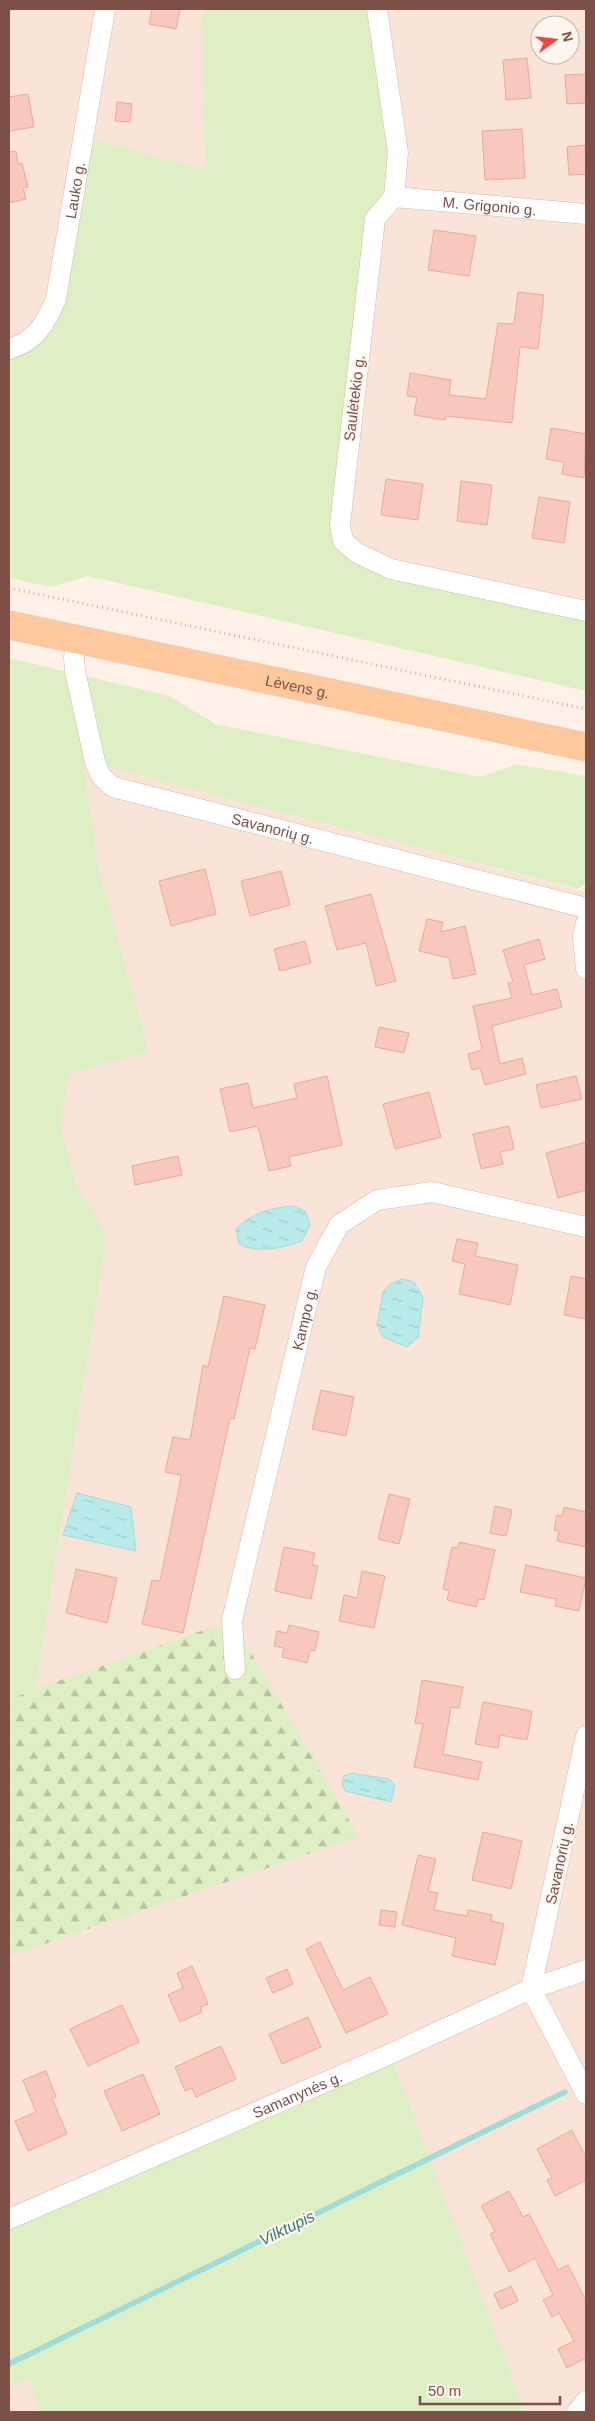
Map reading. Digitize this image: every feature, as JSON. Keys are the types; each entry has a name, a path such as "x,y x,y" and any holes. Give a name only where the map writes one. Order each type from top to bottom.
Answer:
{"main road":[{"name":"Lėvens g.","path":"9,625 586,747"}],"street":[{"name":"Lauko g.","path":"9,349 33,338 48,320 56,300 105,9"},
{"path":"377,9 398,153 394,197"},
{"name":"M. Grigonio g.","path":"394,197 586,214"},
{"name":"Saulėtekio g.","path":"394,197 375,219 340,525 342,541 357,553 391,568 586,611"},
{"name":"Savanorių g.","path":"76,639 75,671 95,762 101,776 113,787 586,908"},
{"path":"586,923 583,938 586,968"},
{"name":"Kampo g.","path":"235,1669 232,1620 316,1267 339,1225 377,1200 432,1192 586,1227"},
{"name":"Savanorių g.","path":"531,1989 586,1736"},
{"name":"Samanynės g.","path":"9,2219 390,2054 531,1989 586,1970"},
{"path":"531,1989 586,2094"},
{"path":"577,2412 586,2401"}],"path":[{"path":"9,588 586,709"}],"shaded area":[{"path":"9,9 202,9 205,170 59,316 44,342 26,353 9,360"},
{"path":"377,9 586,9 586,611 391,569 343,541"},
{"path":"83,761 586,892 586,2401 577,2412 525,2412 390,2054 9,2219 9,1956 359,1837 232,1620 35,1689 106,1240 99,1222 76,1186 60,1122 70,1073 149,1052 99,871"},
{"path":"29,2378 40,2412 9,2412 9,2388"}],"green space":[{"path":"202,9 377,9 394,197 375,219 340,525 357,553 586,611 586,691 88,576 51,587 9,578 9,360 28,352 40,344 59,316 90,139 205,170"},
{"path":"9,658 170,696 215,724 480,777 516,764 586,776 586,883 578,889 83,761 99,871 149,1052 70,1073 60,1123 76,1186 99,1222 106,1240 35,1689 9,1700"},
{"path":"232,1620 359,1837 9,1956 9,1700 35,1689"},
{"path":"390,2054 525,2412 40,2412 29,2378 9,2388 9,2219"}],"water":[{"path":"293,1206 305,1211 310,1225 302,1241 270,1249 255,1249 239,1244 236,1229 248,1219 270,1210"},
{"path":"402,1279 414,1282 423,1297 418,1337 407,1347 383,1337 377,1325 383,1292 390,1284"},
{"path":"77,1493 131,1507 136,1551 63,1535"},
{"path":"351,1773 389,1779 395,1785 391,1802 345,1791 342,1784 344,1776"}],"building":[{"path":"152,9 180,9 176,29 149,24"},
{"path":"527,58 531,98 506,100 503,60"},
{"path":"586,74 586,103 567,104 565,75"},
{"path":"28,94 34,127 9,131 9,97"},
{"path":"117,102 132,104 130,122 115,121"},
{"path":"522,129 525,178 485,180 482,131"},
{"path":"586,145 586,174 569,175 567,147"},
{"path":"16,151 18,164 22,163 28,187 23,188 26,199 9,203 9,152"},
{"path":"434,230 476,236 469,276 428,270"},
{"path":"518,292 544,295 538,349 520,347 512,423 446,416 445,420 414,415 417,397 407,396 410,373 451,380 449,395 486,399 498,323 514,324"},
{"path":"551,428 586,434 584,478 562,474 564,462 546,459"},
{"path":"386,479 423,484 418,520 381,515"},
{"path":"461,481 492,485 487,525 457,521"},
{"path":"539,497 570,502 564,543 532,538"},
{"path":"205,869 216,914 171,926 159,881"},
{"path":"281,871 290,905 250,916 241,881"},
{"path":"371,894 396,981 376,986 366,943 337,950 325,906"},
{"path":"427,919 443,922 441,932 465,926 476,974 453,979 449,958 419,951"},
{"path":"539,939 545,959 524,965 532,995 557,989 562,1007 492,1026 500,1064 522,1058 526,1074 485,1085 480,1068 472,1070 468,1054 482,1050 473,1006 512,998 508,983 513,982 503,950"},
{"path":"305,941 311,963 280,971 274,949"},
{"path":"379,1027 409,1033 404,1053 375,1047"},
{"path":"327,1076 342,1145 289,1157 291,1166 269,1171 258,1126 230,1132 220,1089 248,1083 253,1108 297,1098 294,1084"},
{"path":"576,1076 582,1099 541,1108 536,1085"},
{"path":"429,1092 441,1137 395,1149 383,1104"},
{"path":"509,1126 514,1149 500,1152 503,1164 481,1169 473,1134"},
{"path":"586,1142 586,1190 558,1198 546,1153"},
{"path":"178,1156 182,1175 135,1185 132,1166"},
{"path":"457,1239 478,1243 475,1256 518,1265 510,1305 459,1294 465,1264 452,1261"},
{"path":"571,1276 586,1279 586,1319 564,1315"},
{"path":"224,1296 265,1305 255,1349 250,1348 234,1419 230,1418 183,1633 142,1624 152,1580 160,1581 180,1483 181,1475 165,1472 173,1437 190,1440 203,1365 208,1367"},
{"path":"321,1390 354,1397 346,1436 312,1429"},
{"path":"389,1494 410,1499 399,1544 378,1539"},
{"path":"495,1506 512,1510 506,1536 490,1533"},
{"path":"564,1507 586,1512 586,1547 557,1541 559,1531 554,1530 557,1515 562,1516"},
{"path":"459,1542 495,1550 484,1600 478,1599 476,1607 447,1600 449,1591 443,1589 452,1547 458,1548"},
{"path":"284,1547 315,1553 312,1565 318,1566 311,1599 275,1591"},
{"path":"526,1565 586,1578 579,1611 555,1606 556,1599 520,1592"},
{"path":"76,1569 117,1578 107,1623 66,1613"},
{"path":"362,1571 385,1576 374,1628 339,1621 344,1595 357,1598"},
{"path":"289,1625 319,1632 315,1651 310,1650 307,1663 282,1657 284,1648 274,1646 277,1631 287,1633"},
{"path":"422,1680 463,1687 459,1708 451,1707 443,1754 482,1762 478,1780 414,1767 423,1724 415,1723"},
{"path":"483,1702 532,1711 527,1740 500,1735 498,1748 475,1744"},
{"path":"483,1832 522,1841 511,1889 472,1880"},
{"path":"418,1855 436,1859 428,1891 438,1893 434,1910 467,1916 468,1910 492,1915 491,1921 504,1924 495,1965 452,1956 456,1938 402,1925"},
{"path":"381,1910 397,1912 395,1927 379,1925"},
{"path":"320,1942 343,1990 370,1977 388,2014 346,2033 306,1949"},
{"path":"192,1966 208,2004 200,2007 202,2012 180,2022 168,1995 183,1988 177,1973"},
{"path":"287,1969 293,1984 273,1993 266,1978"},
{"path":"122,2005 139,2042 88,2066 70,2029"},
{"path":"308,2017 321,2047 282,2064 269,2034"},
{"path":"221,2046 236,2079 196,2097 192,2088 185,2091 175,2067"},
{"path":"46,2071 56,2097 52,2098 67,2134 28,2151 15,2121 36,2112 23,2080"},
{"path":"143,2074 160,2114 122,2131 104,2091"},
{"path":"572,2130 586,2157 586,2180 555,2196 547,2180 552,2178 537,2149"},
{"path":"509,2191 523,2217 529,2214 558,2270 568,2265 586,2301 586,2363 584,2359 567,2368 558,2349 574,2341 559,2313 552,2317 543,2300 553,2295 535,2258 509,2272 490,2234 495,2231 481,2206"},
{"path":"511,2286 518,2301 501,2309 494,2294"}],"waterway":[{"name":"Vilktupis","path":"9,2364 565,2092"}]}
